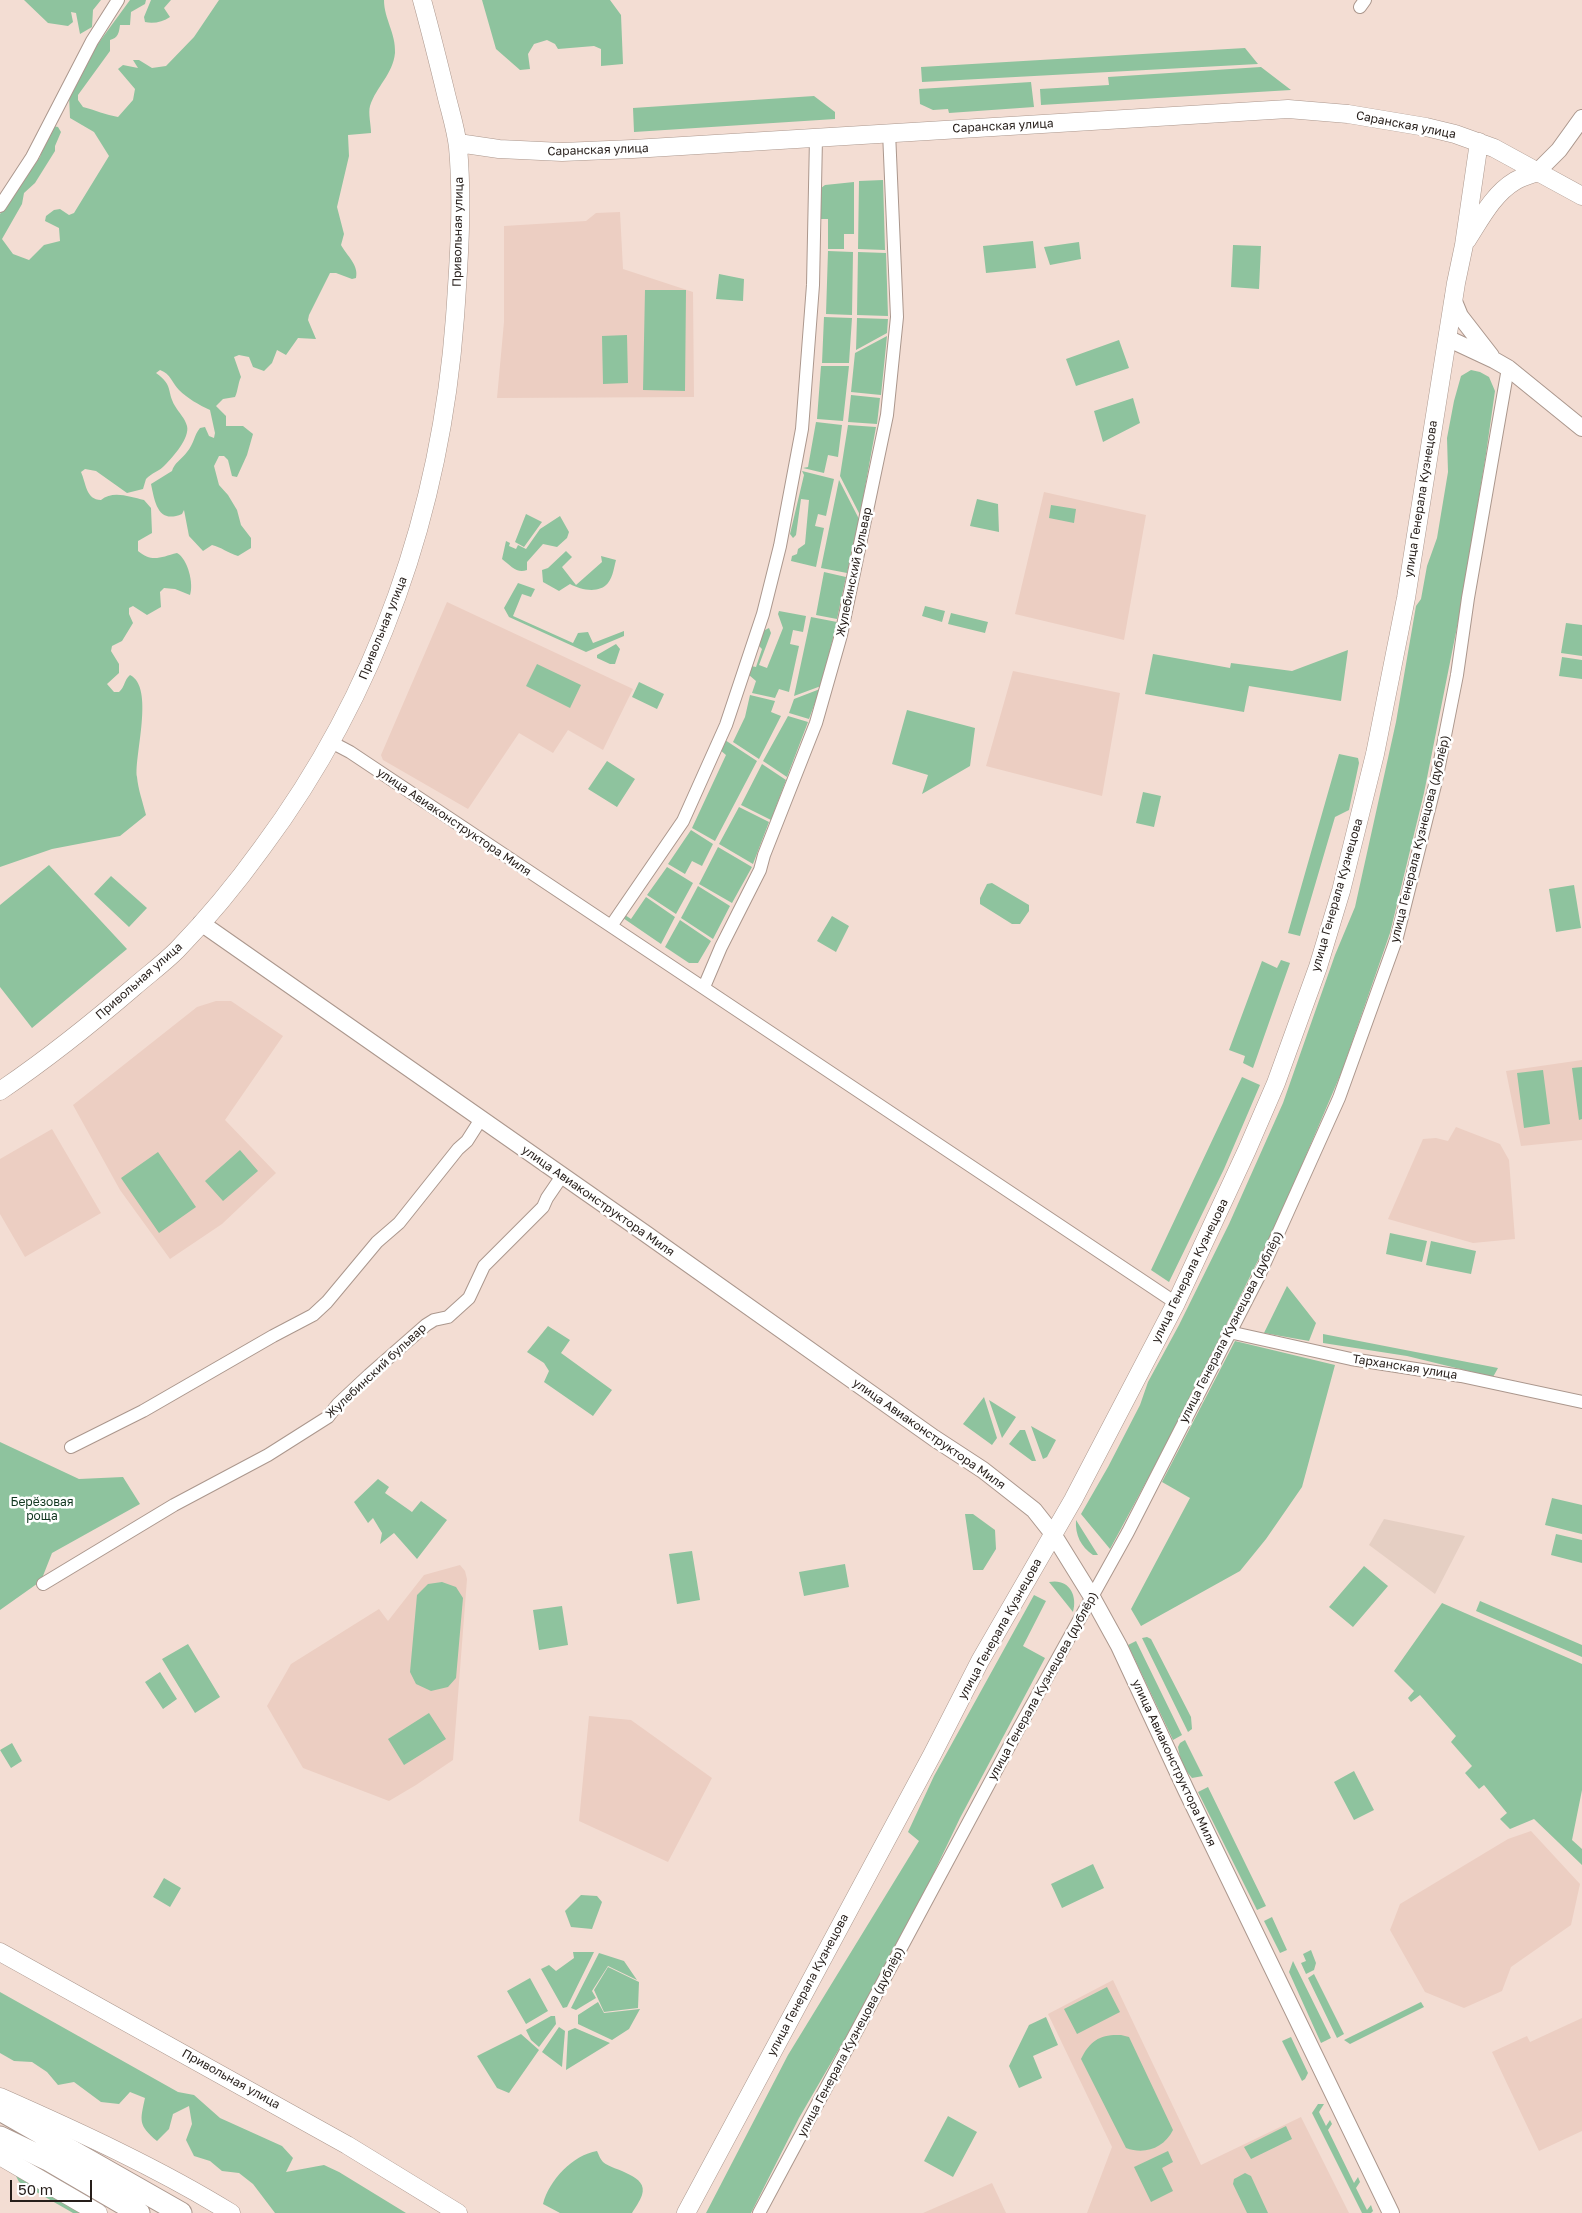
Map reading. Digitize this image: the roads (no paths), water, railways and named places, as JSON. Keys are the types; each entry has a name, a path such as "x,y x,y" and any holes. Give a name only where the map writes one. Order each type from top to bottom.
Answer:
{"highway":[{"path":"0,2110 181,2213"},
{"path":"0,2137 48,2160 139,2213"}],"main road":[{"name":"Привольная улица","path":"0,1091 43,1062 177,950 233,888 295,803 331,742 374,656 394,609 418,530 446,407 458,271 461,201 458,143 422,0"},
{"name":"Саранская улица","path":"458,143 499,149 562,152 1288,108 1348,114 1418,125 1478,142 1494,148 1582,196"},
{"name":"улица Генерала Кузнецова","path":"686,2213 932,1755 980,1661 1053,1534 1176,1303 1276,1083 1318,967 1340,891 1370,773 1398,641 1453,299 1464,245 1478,142"},
{"name":"улица Генерала Кузнецова","path":"1464,245 1493,200 1515,181 1537,172"},
{"name":"Привольная улица","path":"0,1952 330,2135 458,2213"},
{"path":"0,2097 115,2151 207,2198 231,2213"},
{"path":"0,2156 98,2213"}],"street":[{"path":"0,206 32,157 92,41 118,0"},
{"path":"1537,172 1559,150 1582,118"},
{"name":"Жулебинский бульвар","path":"704,987 760,870 764,855 816,723 841,635 887,415 897,317 889,132"},
{"path":"612,926 683,821 726,725 764,614 802,429 813,285 816,138"},
{"path":"1453,299 1460,316 1501,364 1582,428"},
{"path":"1447,338 1501,364"},
{"path":"1444,361 1464,356 1501,364"},
{"name":"улица Генерала Кузнецова (дублёр)","path":"759,2213 1014,1737 1128,1532 1278,1235 1339,1098 1372,1011 1404,911 1441,758 1458,675 1501,364"},
{"name":"улица Авиаконструктора Миля","path":"331,742 350,752 704,987 1176,1303"},
{"name":"улица Авиаконструктора Миля","path":"201,923 934,1438 983,1470 1034,1510 1053,1534 1092,1596 1123,1654 1186,1790 1391,2213"},
{"path":"71,1447 144,1411 313,1315 327,1302 378,1242 399,1223 458,1149 467,1141 481,1119"},
{"name":"Жулебинский бульвар","path":"43,1584 174,1505 268,1455 328,1416 368,1375 426,1325 434,1320 448,1317 469,1298 484,1266 544,1207 547,1198 562,1176"},
{"name":"Тарханская улица","path":"1229,1332 1350,1359 1462,1376 1582,1402"}],"park label":[{"name":"Берёзовая роща","path":"42,1509"}]}
